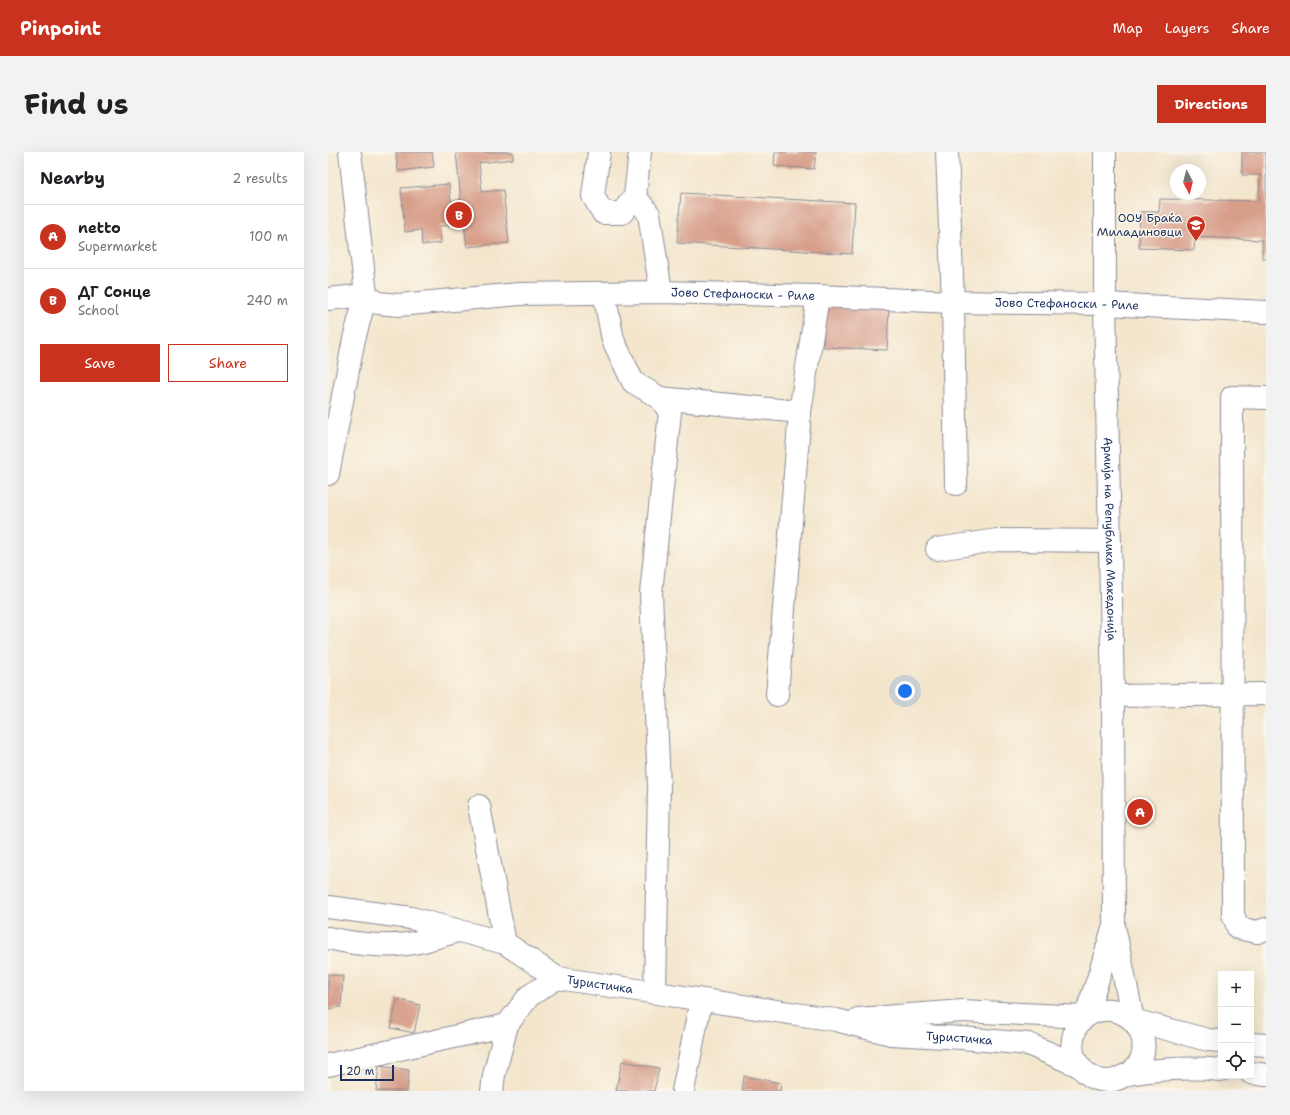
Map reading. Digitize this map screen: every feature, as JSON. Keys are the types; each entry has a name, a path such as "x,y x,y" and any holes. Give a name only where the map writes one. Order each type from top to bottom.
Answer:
{"street":[{"path":"328,474 354,339 366,295 350,152"},
{"path":"599,152 593,196 603,213 622,213 635,196 640,152"},
{"path":"947,152 953,302 956,484"},
{"name":"Армија на Република Македонија","path":"1105,152 1105,304 1110,541 1114,926 1133,1020"},
{"path":"635,196 649,214 661,292"},
{"name":"Јово Стефаноски - Риле","path":"366,295 378,303 398,305 519,294 661,292 818,296 953,302 1105,304 1266,312"},
{"path":"604,293 613,340 633,382 660,398 670,412 651,593 658,787 655,992"},
{"path":"328,299 366,295"},
{"path":"777,695 800,412 818,296"},
{"path":"1266,398 1232,397 1233,914 1238,928 1257,932 1266,929"},
{"path":"660,398 800,412"},
{"path":"937,549 997,540 1110,541"},
{"path":"1112,696 1266,694"},
{"path":"479,806 505,943"},
{"name":"Туристичка","path":"328,907 411,918 505,943 557,978 836,1020 891,1034 1028,1044 1082,1077 1107,1082 1199,1068 1218,1070"},
{"name":"Армија на Република Македонија","path":"1085,1017 1114,926"},
{"path":"328,938 366,946 399,945 422,942 458,931"},
{"path":"492,1091 494,1075 507,1025 529,996 557,978"},
{"path":"683,1091 701,1000"},
{"name":"Туристичка","path":"836,1020 962,1011 1085,1017 1096,1011 1108,1009 1120,1011 1133,1020 1208,1040 1218,1041"},
{"path":"1082,1077 1072,1047 1073,1035 1085,1017"},
{"path":"1121,1081 1138,1066 1143,1054 1144,1042 1140,1030 1133,1020"},
{"path":"328,1065 507,1025"},
{"path":"1254,1044 1266,1045"},
{"path":"1254,1073 1266,1075"}],"building":[{"path":"396,152 432,152 434,167 398,171"},
{"path":"456,152 513,152 513,159 479,163 482,192 503,190 509,243 467,247 464,224 439,226 441,243 422,245 421,230 405,232 401,188 449,184 451,201 461,200"},
{"path":"775,152 816,152 814,169 774,166"},
{"path":"1242,152 1266,152 1266,258 1262,258 1262,240 1195,237 1194,250 1139,248 1140,212 1159,212 1160,199 1259,201 1260,175 1242,175"},
{"path":"681,193 855,203 852,254 677,243"},
{"path":"825,306 889,309 887,350 823,347"},
{"path":"328,974 343,976 341,1007 328,1009"},
{"path":"397,999 420,1005 414,1033 391,1028"},
{"path":"622,1061 659,1068 654,1091 616,1091"},
{"path":"379,1066 409,1070 407,1091 376,1091"},
{"path":"744,1076 781,1083 780,1091 742,1091"}],"place":[{"name":"ДГ Сонце","path":"459,215"},
{"name":"ООУ Браќа Миладиновци","path":"1196,242"},
{"name":"netto","path":"1140,812"}]}
